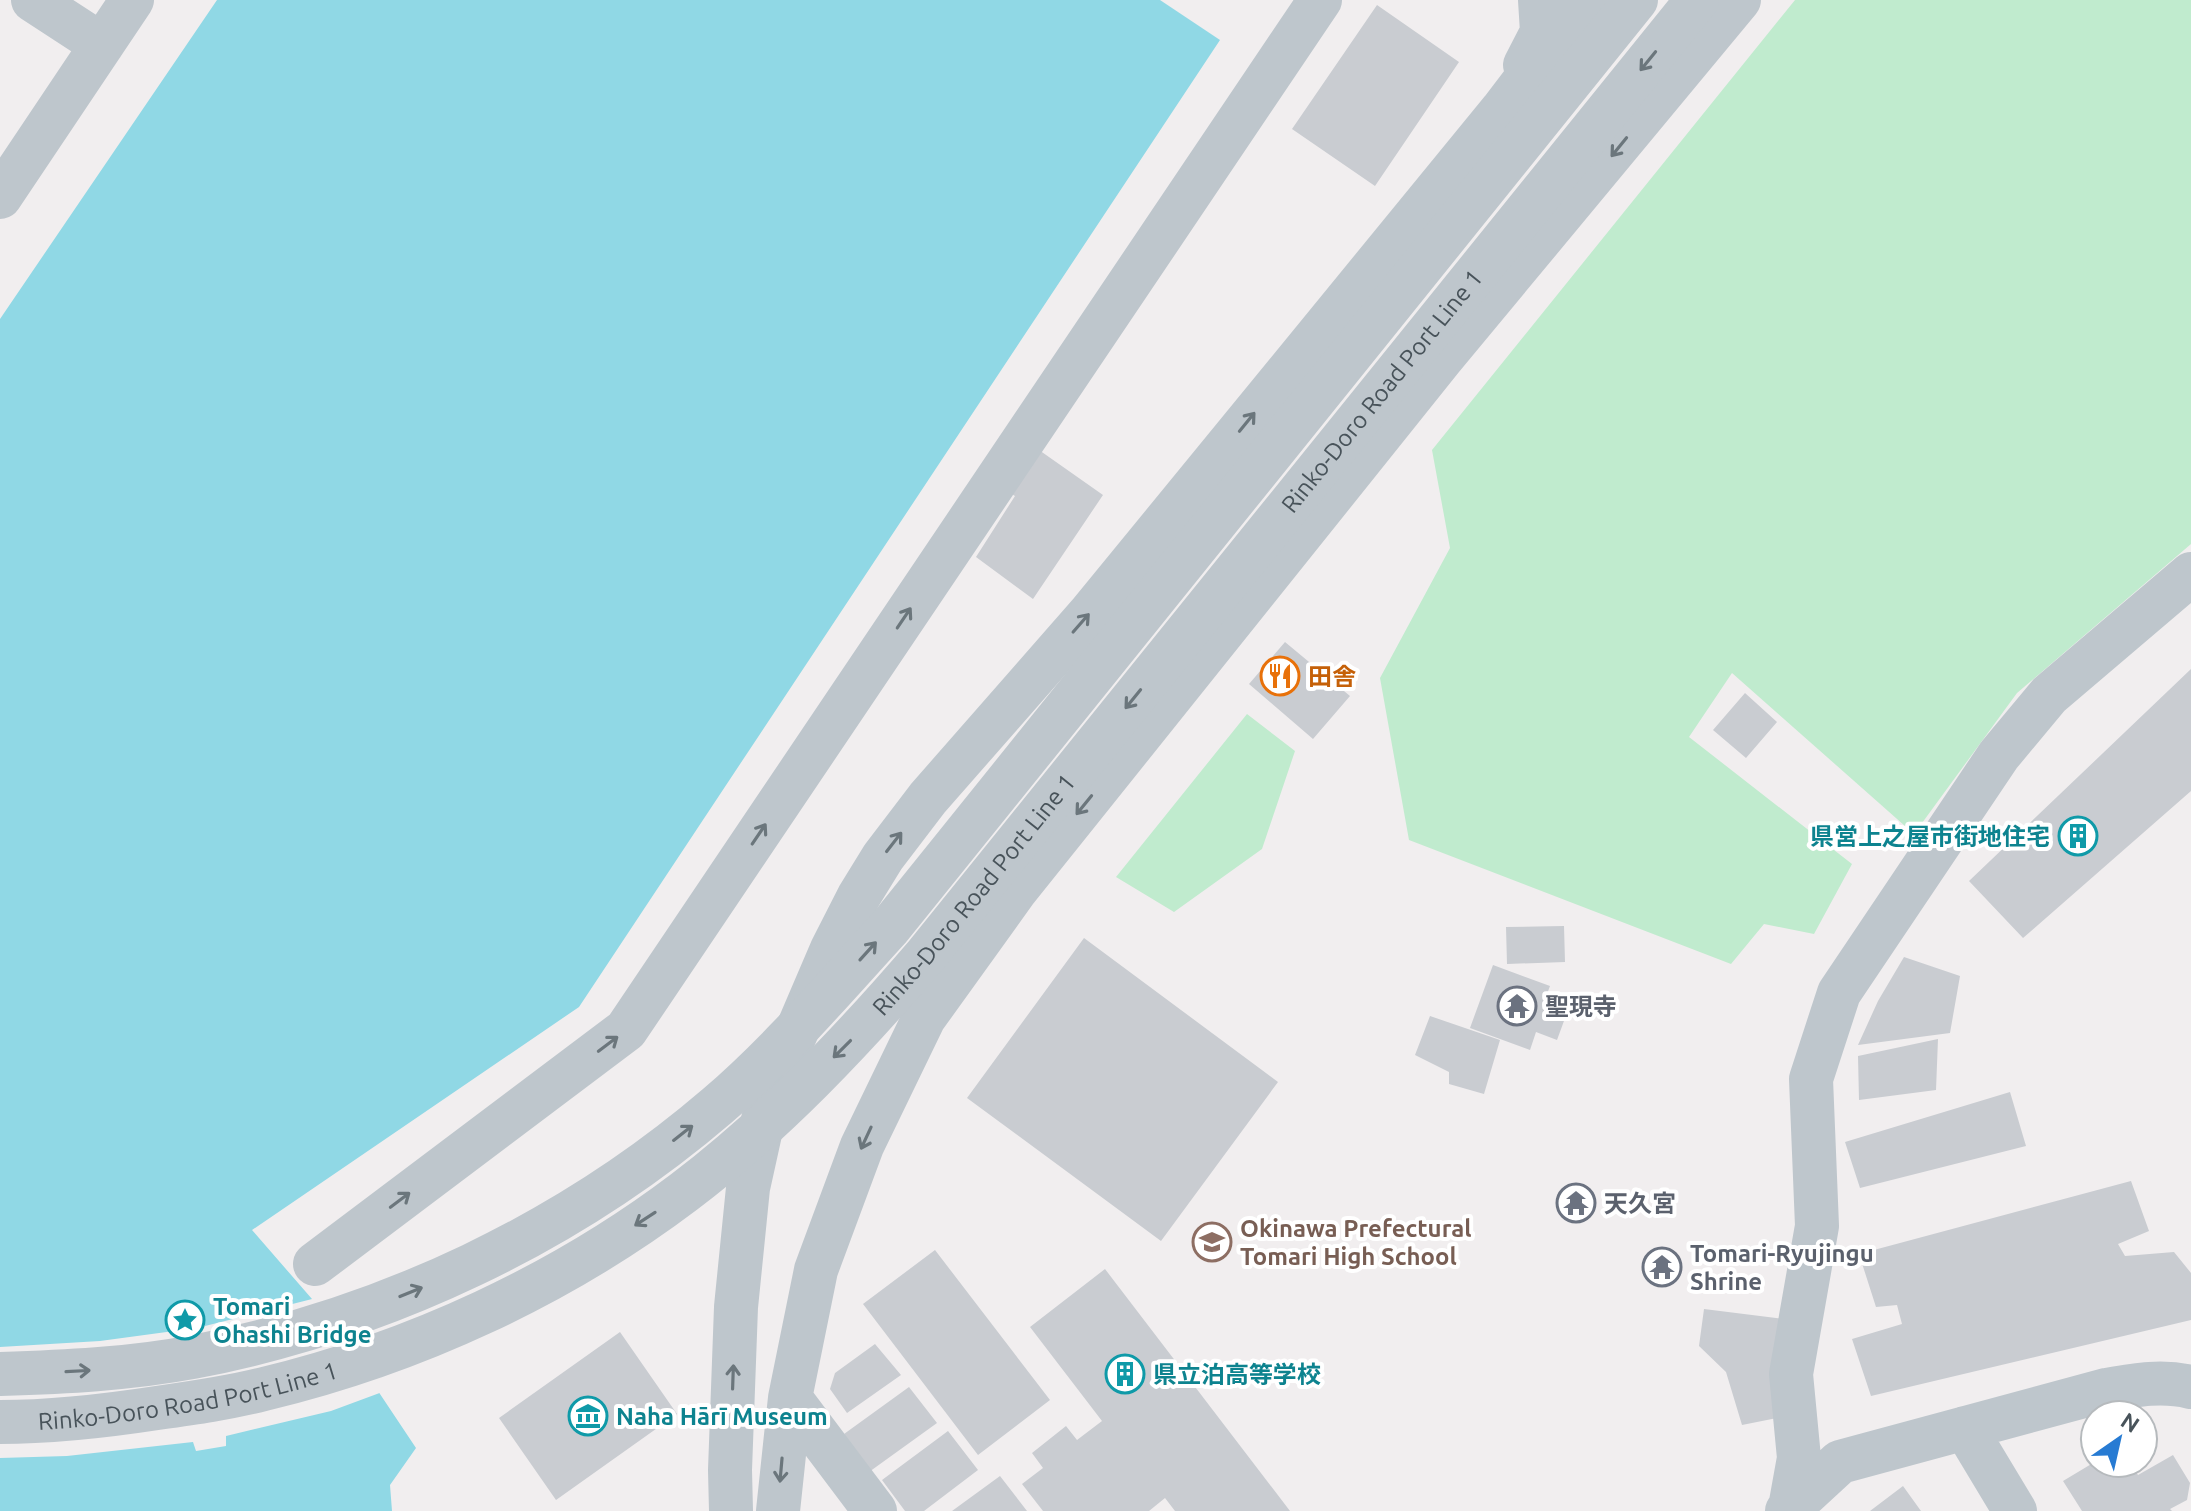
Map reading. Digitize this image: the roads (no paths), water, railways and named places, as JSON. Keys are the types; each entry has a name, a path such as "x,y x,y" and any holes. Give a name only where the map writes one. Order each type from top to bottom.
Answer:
{"street":[{"path":"33,0 102,45"},
{"path":"0,197 132,0"},
{"path":"315,1264 626,1030 1320,0"},
{"name":"Rinko-Doro Road Port Line 1","path":"0,1374 102,1369 193,1357 323,1323 391,1300 452,1275 521,1241 581,1206 682,1135 719,1104 787,1039 890,927 1636,0"},
{"name":"Rinko-Doro Road Port Line 1","path":"0,1422 105,1416 263,1390 405,1345 544,1281 598,1250 695,1183 755,1133 870,1021 907,977 1697,0"},
{"path":"778,1511 790,1398 816,1270 862,1146 924,1018 1026,877 1442,358 1739,0"},
{"path":"1568,4 1568,209"},
{"path":"731,1511 736,1307 748,1188 763,1120 781,1068 832,949 859,896 883,857 928,798 1091,612 1502,110 1568,4"},
{"path":"1790,1510 1799,1458 1791,1374 1817,1226 1811,1079 1839,993 1999,755 2049,695 2191,574"},
{"path":"1790,1510 1840,1462 2106,1390 2142,1384 2191,1387"},
{"path":"790,1398 875,1511"},
{"path":"1965,1428 2015,1511"}],"water":[{"path":"217,0 1160,0 1220,40 579,1007 252,1230 332,1322 416,1448 390,1485 392,1511 0,1511 0,319"}],"place":[{"name":"田舎","path":"1280,676"},
{"name":"県営上之屋市街地住宅","path":"2078,836"},
{"name":"聖現寺","path":"1517,1006"},
{"name":"天久宮","path":"1576,1203"},
{"name":"Okinawa Prefectural Tomari High School","path":"1212,1242"},
{"name":"Tomari-Ryujingu Shrine","path":"1662,1267"},
{"name":"Tomari Ohashi Bridge","path":"185,1320"},
{"name":"県立泊高等学校","path":"1125,1374"},
{"name":"Naha Hārī Museum","path":"588,1416"}]}
